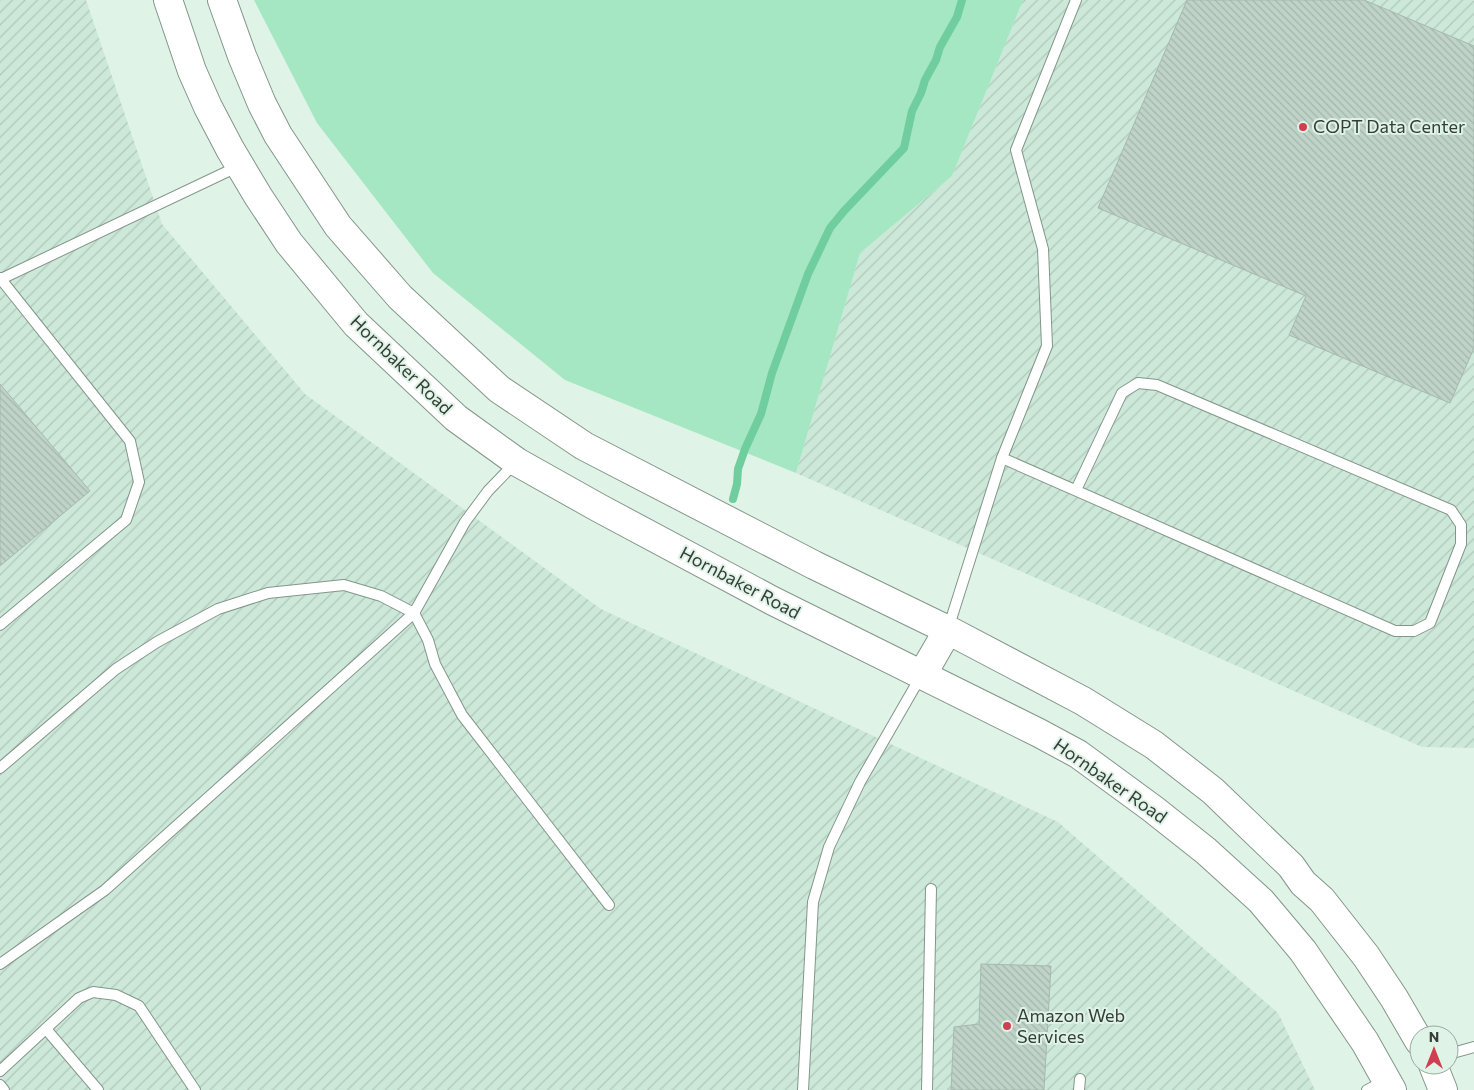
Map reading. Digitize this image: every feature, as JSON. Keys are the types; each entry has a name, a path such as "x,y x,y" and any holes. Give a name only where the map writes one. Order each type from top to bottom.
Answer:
{"main road":[{"name":"Hornbaker Road","path":"168,0 192,71 212,116 258,196 289,242 356,324 456,418 516,462 599,508 773,601 1078,754 1206,851 1261,901 1303,951 1365,1042 1382,1087"},
{"path":"222,0 262,104 278,135 338,226 400,296 499,389 584,446 814,565 948,630 1083,701 1154,745 1213,791 1291,866 1303,883 1322,900 1366,956 1410,1025"},
{"path":"922,675 948,630"},
{"path":"1437,1075 1444,1090"}],"lane":[{"path":"948,630 1002,458 1047,346 1044,249 1016,150 1076,0"},
{"path":"0,625 126,520 139,482 130,442 0,279 240,166"},
{"path":"1002,458 1395,631 1414,631 1430,623 1461,544 1461,525 1451,510 1157,385 1138,382 1122,393 1076,490"},
{"path":"0,964 105,890 414,613 465,522 488,491 516,462"},
{"path":"0,768 116,669 157,642 218,609 268,594 344,585 381,596 414,613 428,640 435,664 462,715 609,905"},
{"path":"803,1090 812,902 829,847 860,782 922,675"},
{"path":"926,1090 931,889"},
{"path":"0,1071 79,998 93,992 116,995 139,1006 195,1090"},
{"path":"46,1029 98,1090"},
{"path":"1459,1051 1474,1047"},
{"path":"1079,1090 1080,1079"},
{"path":"0,1085 4,1090"}],"shaded area":[{"path":"0,0 86,0 162,224 305,394 601,609 1058,822 1278,1013 1315,1090 0,1090"},
{"path":"1023,0 1474,0 1474,748 1422,747 796,473 860,253 952,176"}],"green space":[{"path":"254,0 1023,0 952,176 860,253 796,473 565,380 433,273 317,123"}],"building":[{"name":"COPT Data Center","path":"1187,0 1364,0 1474,46 1474,348 1450,403 1289,335 1306,296 1098,208"},
{"path":"0,384 90,491 0,566"},
{"name":"Amazon Web Services","path":"981,964 1051,966 1044,1090 951,1090 954,1027 979,1024"}],"waterway":[{"path":"733,499 738,469 761,414 772,373 808,274 830,228 904,148 912,111 936,60 940,47 957,17 962,0"}],"place":[{"name":"COPT Data Center","path":"1303,127"},
{"name":"Amazon Web Services","path":"1007,1026"}]}
